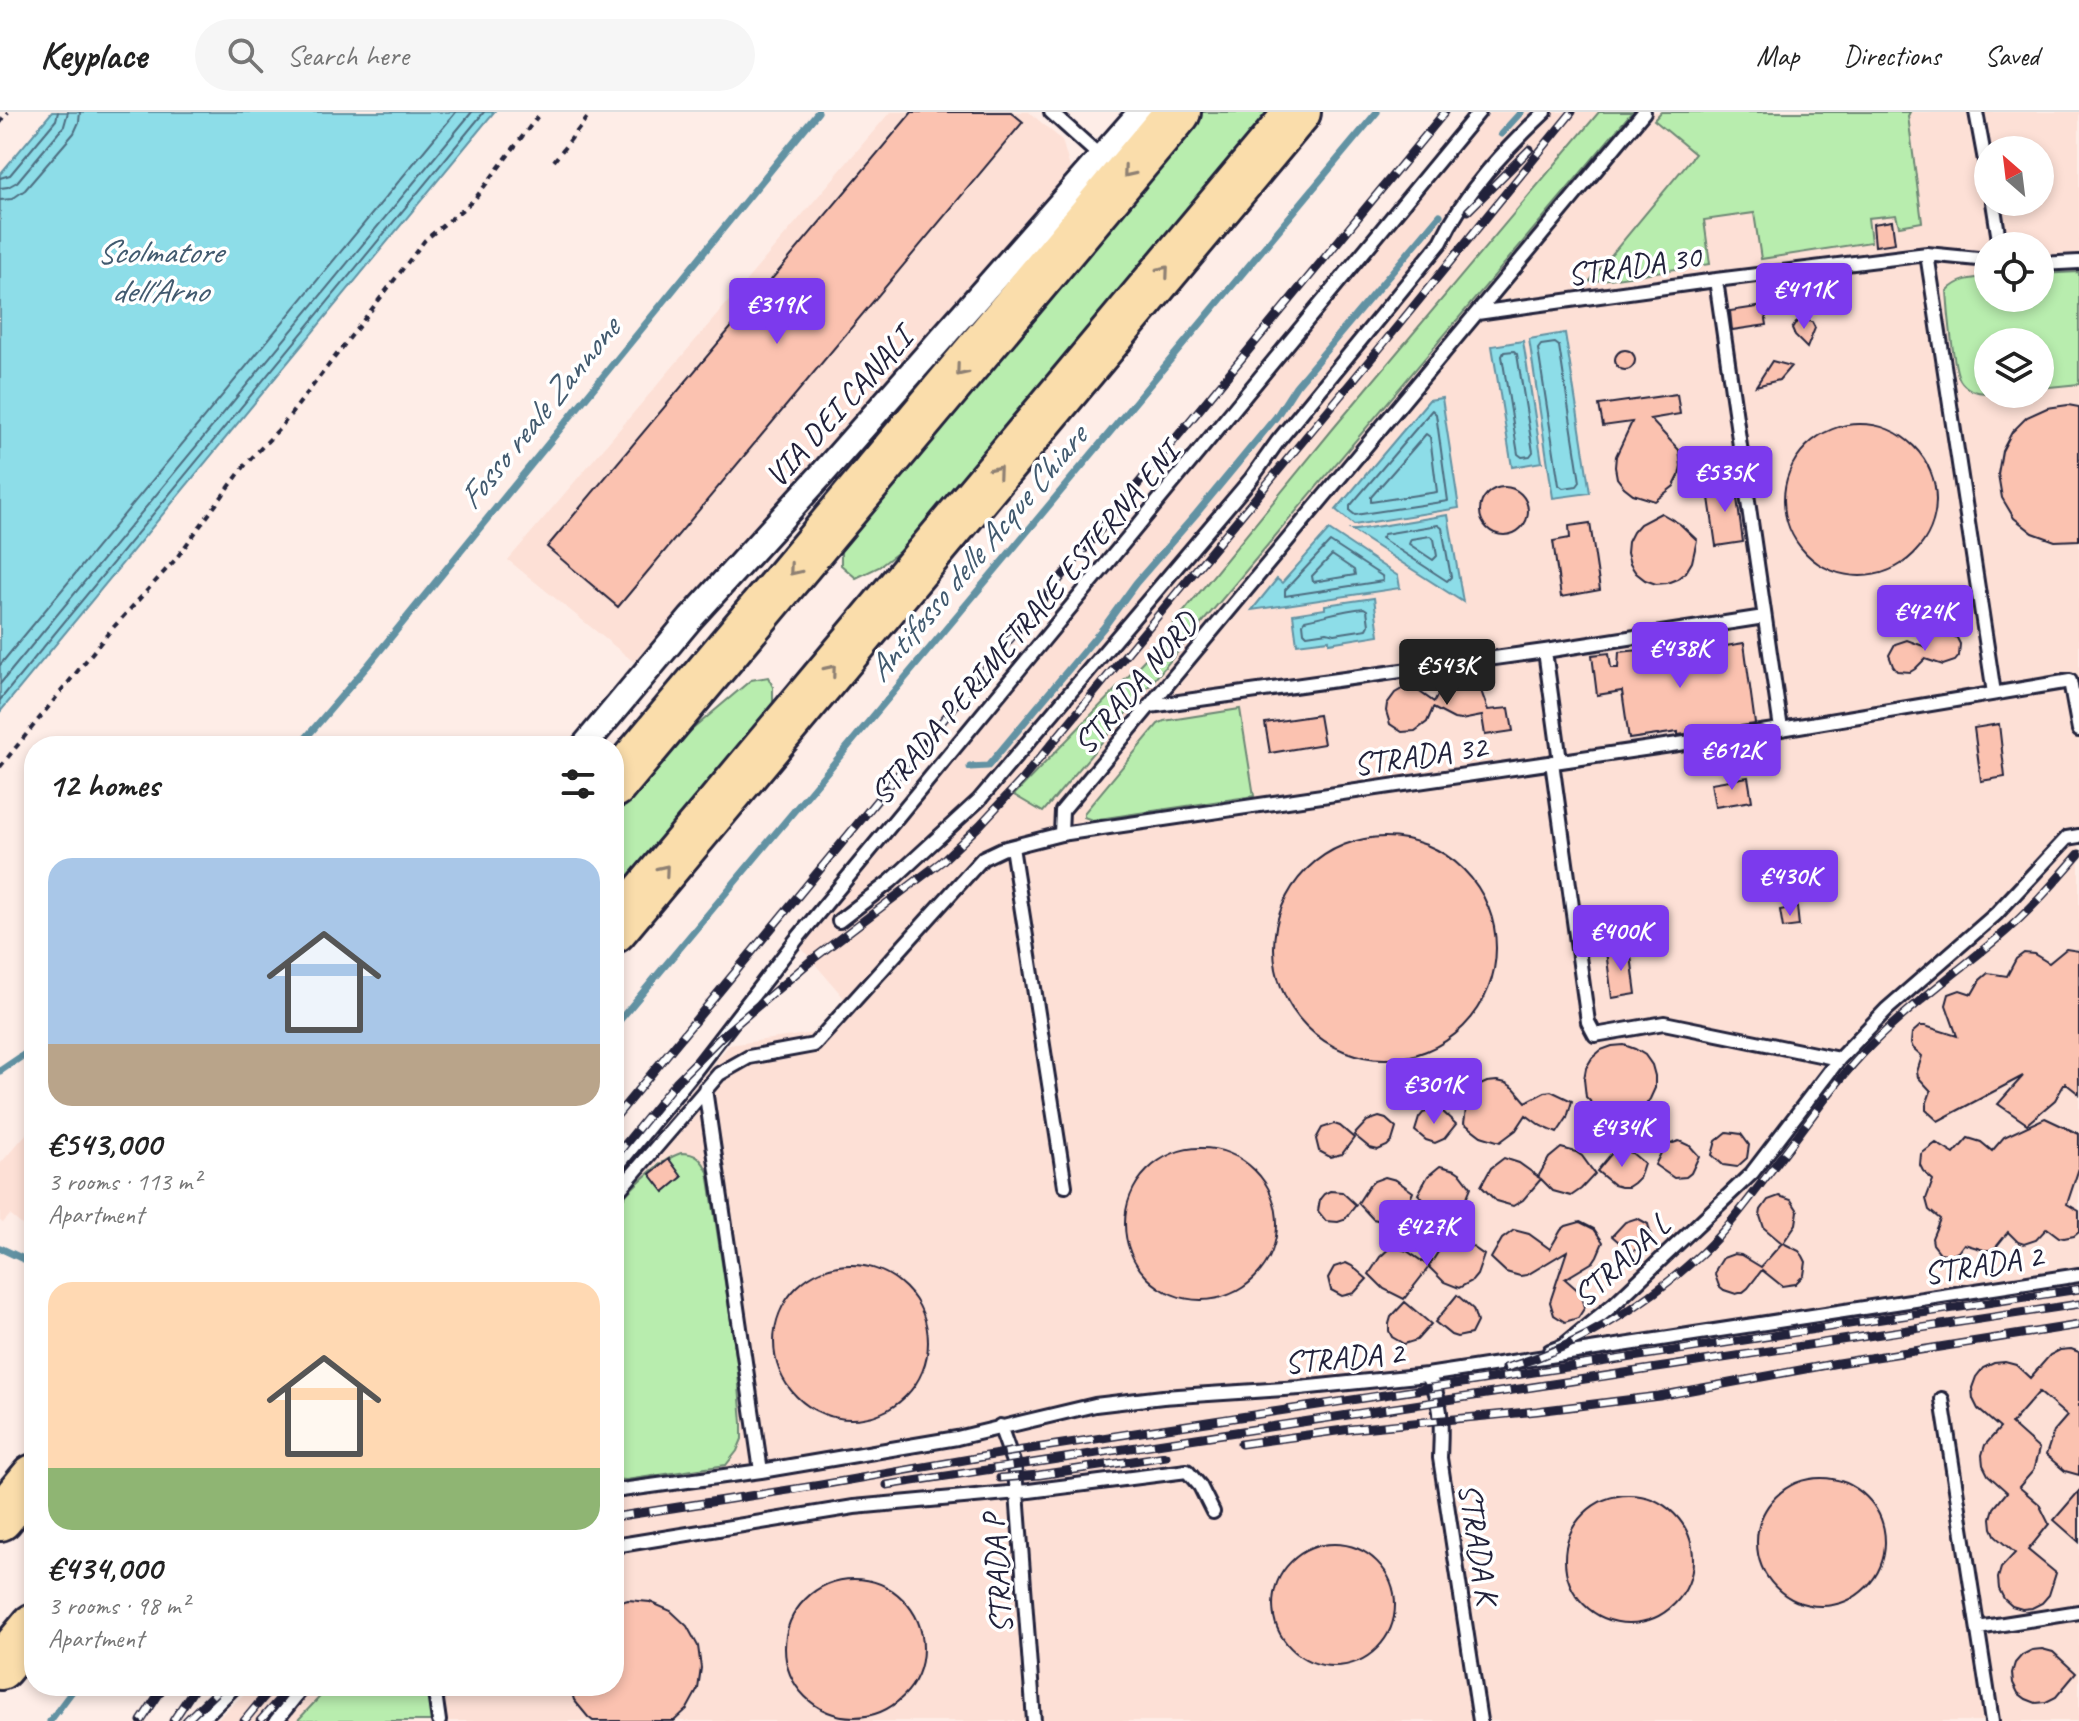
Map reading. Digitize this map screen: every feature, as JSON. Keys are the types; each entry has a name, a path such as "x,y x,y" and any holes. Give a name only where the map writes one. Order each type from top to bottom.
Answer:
{"highway":[{"path":"624,773 1178,112"},
{"path":"624,918 1298,112"},
{"path":"0,1518 24,1489"},
{"path":"0,1667 24,1638"}],"street":[{"name":"VIA DEI CANALI","path":"592,736 691,618 1141,112"}],"lane":[{"path":"1051,112 1102,158"},
{"name":"STRADA PERIMETRALE ESTERNA ENI","path":"624,1158 796,940 1479,112"},
{"path":"839,921 891,881 979,800 1251,479 1278,441 1441,242 1450,222 1477,184 1509,146 1545,112"},
{"name":"STRADA NORD","path":"1061,834 1062,811 1644,112"},
{"path":"1976,112 1980,136"},
{"path":"1927,254 1994,693"},
{"name":"STRADA 30","path":"1477,313 1927,254 1974,259"},
{"path":"2054,263 2079,262"},
{"path":"1716,280 1781,729"},
{"path":"1150,706 1764,617"},
{"path":"1545,651 1588,1022 1595,1035 1664,1023 1839,1059"},
{"name":"STRADA 32","path":"1061,834 1781,729 2070,681 2079,730"},
{"path":"624,1184 719,1074 749,1057 814,1045 983,858 1061,834"},
{"name":"STRADA L","path":"1512,1363 1563,1346 1613,1305 1752,1173 1839,1059 1887,1009 1996,914 2067,838 2079,836"},
{"path":"1012,847 1065,1186"},
{"path":"705,1089 761,1471"},
{"name":"STRADA 2","path":"624,1490 761,1471 957,1438 1095,1405 1427,1375 2079,1275"},
{"name":"STRADA K","path":"1427,1375 1436,1388 1441,1419 1440,1458 1480,1721"},
{"path":"1942,1399 1992,1721"},
{"name":"STRADA P","path":"1000,1426 1014,1465 1034,1721"},
{"path":"624,1544 854,1507 1017,1492 1187,1471 1200,1486 1213,1512"},
{"path":"1978,1628 2079,1612"},
{"path":"200,1721 225,1696"},
{"path":"276,1721 296,1696"},
{"path":"435,1696 439,1721"}],"path":[{"path":"0,123 8,112"},
{"path":"25,736 110,631 175,560 246,464 281,427 425,240 474,200 541,112"},
{"path":"554,161 592,112"},
{"path":"0,767 24,737"}],"shaded area":[{"path":"890,112 1029,112 1062,140 1071,171 634,662 508,560"},
{"path":"1491,112 2079,112 2079,1721 215,1721 242,1696 624,1696 624,1173 729,1045 814,1033 844,998 798,944"},
{"path":"24,1136 24,1227 10,1215 3,1223 0,1221 0,1164"}],"green space":[{"path":"1199,112 1273,112 925,532 879,567 856,578 841,565 841,550 924,443"},
{"path":"1599,112 1632,112 1043,812 1014,795 1146,658 1332,430"},
{"path":"1661,112 1910,112 1908,116 1922,222 1899,226 1896,215 1868,218 1871,242 1761,259 1754,213 1704,220 1710,264 1589,282 1695,154 1654,120"},
{"path":"2079,272 2079,384 2054,387 2054,328 1974,328 1974,390 1965,386 1957,373 1947,291 1974,279 1974,312 2054,312 2054,273"},
{"path":"768,677 773,687 773,714 624,892 624,803 675,744 751,680"},
{"path":"1240,709 1254,796 1092,820 1084,817 1084,813 1158,724"},
{"path":"681,1153 691,1154 708,1172 737,1361 742,1439 726,1465 624,1480 624,1198 654,1169"},
{"path":"321,1696 428,1696 433,1721 297,1721"}],"water":[{"name":"Scolmatore dell'Arno","path":"52,112 494,112 0,712 0,174"},
{"path":"1565,333 1590,493 1553,498 1529,339"},
{"path":"1523,341 1542,462 1512,467 1492,346"},
{"path":"1442,398 1459,508 1354,525 1336,510 1429,400"},
{"path":"1448,515 1463,602 1351,530 1356,530"},
{"path":"1329,530 1398,576 1400,588 1252,610 1277,579 1282,583"},
{"path":"1374,598 1379,635 1329,643 1329,640 1297,644 1293,614 1325,609 1325,605"}],"building":[{"path":"912,112 1011,112 1023,122 618,607 547,547"},
{"path":"1892,221 1895,243 1875,246 1873,224"},
{"path":"1764,306 1767,325 1732,330 1730,311"},
{"path":"1802,319 1812,322 1815,328 1807,348 1792,329"},
{"path":"1625,350 1632,353 1635,360 1632,367 1625,370 1618,367 1615,360 1618,353"},
{"path":"1772,361 1791,366 1779,380 1756,386"},
{"path":"1677,394 1680,414 1650,419 1679,450 1679,476 1674,486 1655,501 1633,494 1617,478 1615,467 1616,456 1632,422 1603,426 1599,405"},
{"path":"2054,407 2079,407 2079,540 2055,541 2033,533 2014,518 2002,498 1998,474 2002,451 2012,432 2027,417"},
{"path":"1860,424 1889,430 1914,446 1930,471 1936,500 1930,529 1914,554 1889,570 1860,576 1831,570 1806,554 1790,529 1784,500 1790,471 1806,446 1831,430"},
{"path":"1706,477 1715,486 1735,484 1743,542 1716,546"},
{"path":"1504,487 1521,494 1528,511 1521,528 1504,535 1487,528 1480,511 1487,494"},
{"path":"1661,513 1680,524 1697,540 1692,562 1686,572 1667,583 1656,584 1636,573 1627,553 1633,532 1640,524"},
{"path":"1590,523 1600,590 1561,597 1553,541 1570,538 1569,526"},
{"path":"1947,632 1960,644 1959,656 1955,661 1943,665 1925,659 1910,672 1897,671 1893,666 1889,655 1895,644 1907,640 1926,647 1934,636"},
{"path":"1744,643 1755,724 1629,739 1622,691 1597,695 1592,655 1609,653 1611,668 1618,668 1619,652 1640,650 1641,660"},
{"path":"1462,675 1476,681 1488,710 1509,708 1513,731 1485,735 1482,716 1454,719 1433,708 1427,722 1415,731 1402,732 1390,724 1387,704 1395,693 1402,689 1417,690 1434,702 1448,680"},
{"path":"1319,715 1324,744 1270,753 1265,723"},
{"path":"1999,724 2005,777 1981,781 1974,728"},
{"path":"1748,777 1752,801 1715,807 1711,783"},
{"path":"1385,837 1428,845 1464,869 1488,905 1496,948 1488,991 1464,1027 1428,1051 1385,1059 1342,1051 1306,1027 1282,991 1274,948 1282,905 1306,869 1342,845"},
{"path":"1797,907 1799,926 1783,928 1780,910"},
{"path":"1630,948 1636,994 1612,998 1606,951"},
{"path":"2066,949 2079,951 2079,1094 2065,1083 2055,1100 2027,1124 1998,1104 2023,1076 1938,1121 1926,1110 1931,1091 1918,1077 1922,1056 1913,1048 1912,1033 1925,1026 1957,1036 1946,1005 1949,994 1960,990 1972,994 1988,973 2007,976 2016,959 2024,953 2034,954 2049,963"},
{"path":"1624,1045 1645,1055 1652,1065 1655,1088 1643,1108 1632,1114 1609,1115 1586,1097 1586,1068 1601,1050"},
{"path":"1497,1081 1514,1088 1526,1102 1551,1091 1572,1101 1567,1118 1557,1133 1526,1115 1516,1130 1500,1142 1481,1136 1464,1123 1471,1093 1478,1086"},
{"path":"1436,1109 1456,1124 1444,1139 1435,1143 1415,1131 1423,1113"},
{"path":"1379,1117 1396,1128 1392,1141 1378,1150 1370,1148 1354,1135 1367,1121"},
{"path":"2045,1118 2079,1134 2079,1168 2067,1204 2079,1211 2079,1232 2064,1238 2047,1228 2036,1240 2024,1244 2008,1232 1990,1250 1964,1244 1952,1255 1940,1253 1932,1238 1940,1219 1929,1210 1926,1199 1933,1180 1920,1165 1921,1154 1936,1143 1954,1154 1968,1138 1981,1142 1992,1151 2004,1137"},
{"path":"1334,1124 1354,1138 1342,1154 1330,1157 1319,1151 1316,1139 1322,1128"},
{"path":"1727,1132 1741,1134 1749,1145 1747,1158 1737,1167 1723,1165 1712,1155 1716,1141"},
{"path":"1679,1141 1690,1146 1699,1156 1691,1173 1686,1177 1674,1178 1655,1165 1667,1145"},
{"path":"1201,1148 1230,1154 1255,1170 1271,1195 1277,1224 1271,1253 1255,1278 1230,1294 1201,1300 1172,1294 1147,1278 1131,1253 1125,1224 1131,1195 1147,1170 1172,1154"},
{"path":"1561,1148 1582,1156 1595,1174 1571,1196 1553,1191 1541,1179 1523,1200 1513,1206 1496,1201 1481,1186 1491,1168 1504,1158 1519,1163 1538,1177 1549,1158"},
{"path":"1625,1150 1644,1163 1639,1178 1628,1187 1621,1187 1597,1171 1611,1154"},
{"path":"669,1159 682,1177 664,1192 650,1174"},
{"path":"1440,1166 1461,1174 1471,1187 1460,1208 1449,1213 1432,1209 1418,1194 1428,1176"},
{"path":"1385,1177 1396,1180 1413,1192 1405,1211 1390,1223 1373,1219 1358,1203 1374,1181"},
{"path":"1330,1191 1342,1192 1356,1205 1344,1220 1326,1221 1318,1211 1320,1199"},
{"path":"1779,1196 1791,1200 1798,1211 1796,1224 1783,1243 1803,1256 1806,1262 1804,1275 1795,1284 1782,1286 1762,1270 1743,1292 1736,1294 1724,1290 1715,1275 1723,1258 1741,1255 1761,1267 1782,1243 1764,1228 1760,1216 1768,1200"},
{"path":"1637,1218 1648,1224 1651,1236 1645,1247 1633,1251 1612,1236 1625,1222"},
{"path":"1580,1222 1594,1229 1603,1242 1593,1262 1565,1279 1581,1293 1585,1307 1578,1318 1565,1322 1554,1315 1550,1302 1567,1251 1527,1275 1520,1276 1506,1272 1491,1258 1502,1239 1514,1230 1529,1234 1550,1249 1561,1230"},
{"path":"1456,1240 1467,1243 1484,1255 1477,1275 1459,1288 1444,1282 1429,1267 1404,1299 1384,1289 1369,1274 1392,1246 1407,1251 1429,1266 1440,1249"},
{"path":"1346,1263 1367,1279 1354,1293 1342,1296 1331,1290 1328,1278 1334,1267"},
{"path":"851,1265 881,1270 906,1287 923,1312 928,1342 923,1372 906,1397 881,1414 851,1419 821,1414 796,1397 779,1372 774,1342 779,1312 796,1287 821,1270"},
{"path":"1457,1295 1473,1309 1477,1322 1471,1334 1457,1337 1435,1322"},
{"path":"1405,1302 1431,1324 1417,1340 1404,1344 1392,1337 1389,1324 1391,1317"},
{"path":"2071,1349 2079,1352 2079,1475 2065,1471 2046,1455 2054,1431 2067,1416 2039,1392 2011,1424 2039,1449 2033,1471 2019,1487 2039,1504 2049,1524 2028,1550 2056,1573 2049,1595 2042,1603 2022,1609 2012,1606 1999,1589 2001,1568 2015,1553 1996,1537 1992,1528 1994,1508 2007,1492 1988,1475 1983,1465 1985,1445 2000,1428 1978,1409 1972,1388 1983,1368 1994,1363 2016,1365 2030,1378 2050,1355"},
{"path":"1821,1478 1846,1483 1867,1496 1880,1517 1885,1542 1880,1567 1867,1588 1846,1601 1821,1606 1796,1601 1775,1588 1762,1567 1757,1542 1762,1517 1775,1496 1796,1483"},
{"path":"2079,1491 2079,1542 2054,1520"},
{"path":"1629,1495 1653,1500 1674,1514 1688,1535 1693,1559 1688,1583 1674,1604 1653,1618 1629,1623 1605,1618 1584,1604 1570,1583 1565,1559 1570,1535 1584,1514 1605,1500"},
{"path":"1334,1544 1357,1549 1377,1562 1390,1582 1395,1605 1390,1628 1377,1648 1357,1661 1334,1666 1311,1661 1291,1648 1278,1628 1273,1605 1278,1582 1291,1562 1311,1549"},
{"path":"854,1579 881,1584 903,1599 918,1621 923,1648 918,1675 903,1697 881,1712 854,1717 827,1712 805,1697 790,1675 785,1648 790,1621 805,1599 827,1584"},
{"path":"624,1601 650,1602 671,1611 687,1626 698,1646 701,1668 698,1689 687,1709 674,1721 593,1721 574,1700 573,1696 624,1696"},
{"path":"2042,1649 2053,1652 2076,1673 2056,1697 2036,1703 2018,1693 2012,1673 2022,1655"}],"waterway":[{"name":"Fosso reale Zannone","path":"308,736 818,112"},
{"name":"Antifosso delle Acque Chiare","path":"624,1015 1377,112"},
{"path":"1501,134 1521,112"},
{"path":"970,767 988,766 1276,417 1296,386 1440,215"},
{"name":"Fosso reale Zannone","path":"0,1071 24,1055"},
{"path":"0,1248 24,1259"},
{"name":"Antifosso delle Acque Chiare","path":"50,1721 69,1696"}],"railway":[{"path":"624,1107 1445,112"},
{"path":"624,1146 676,1082 721,1037 813,959 941,862 1020,782 1572,112"},
{"path":"1468,211 1530,149"},
{"path":"1505,1368 1558,1349 1610,1322 1681,1272 1723,1231 1834,1087 1870,1046 2010,927 2079,854"},
{"path":"624,1515 1010,1452 2079,1289"},
{"path":"887,1485 2079,1304"},
{"path":"1241,1444 1659,1396 1838,1363 2079,1325"},
{"path":"1000,1478 1166,1456"},
{"path":"141,1721 157,1696"},
{"path":"173,1721 189,1696"},
{"path":"186,1721 212,1696"},
{"path":"244,1721 265,1696"},
{"path":"260,1721 282,1696"}]}
